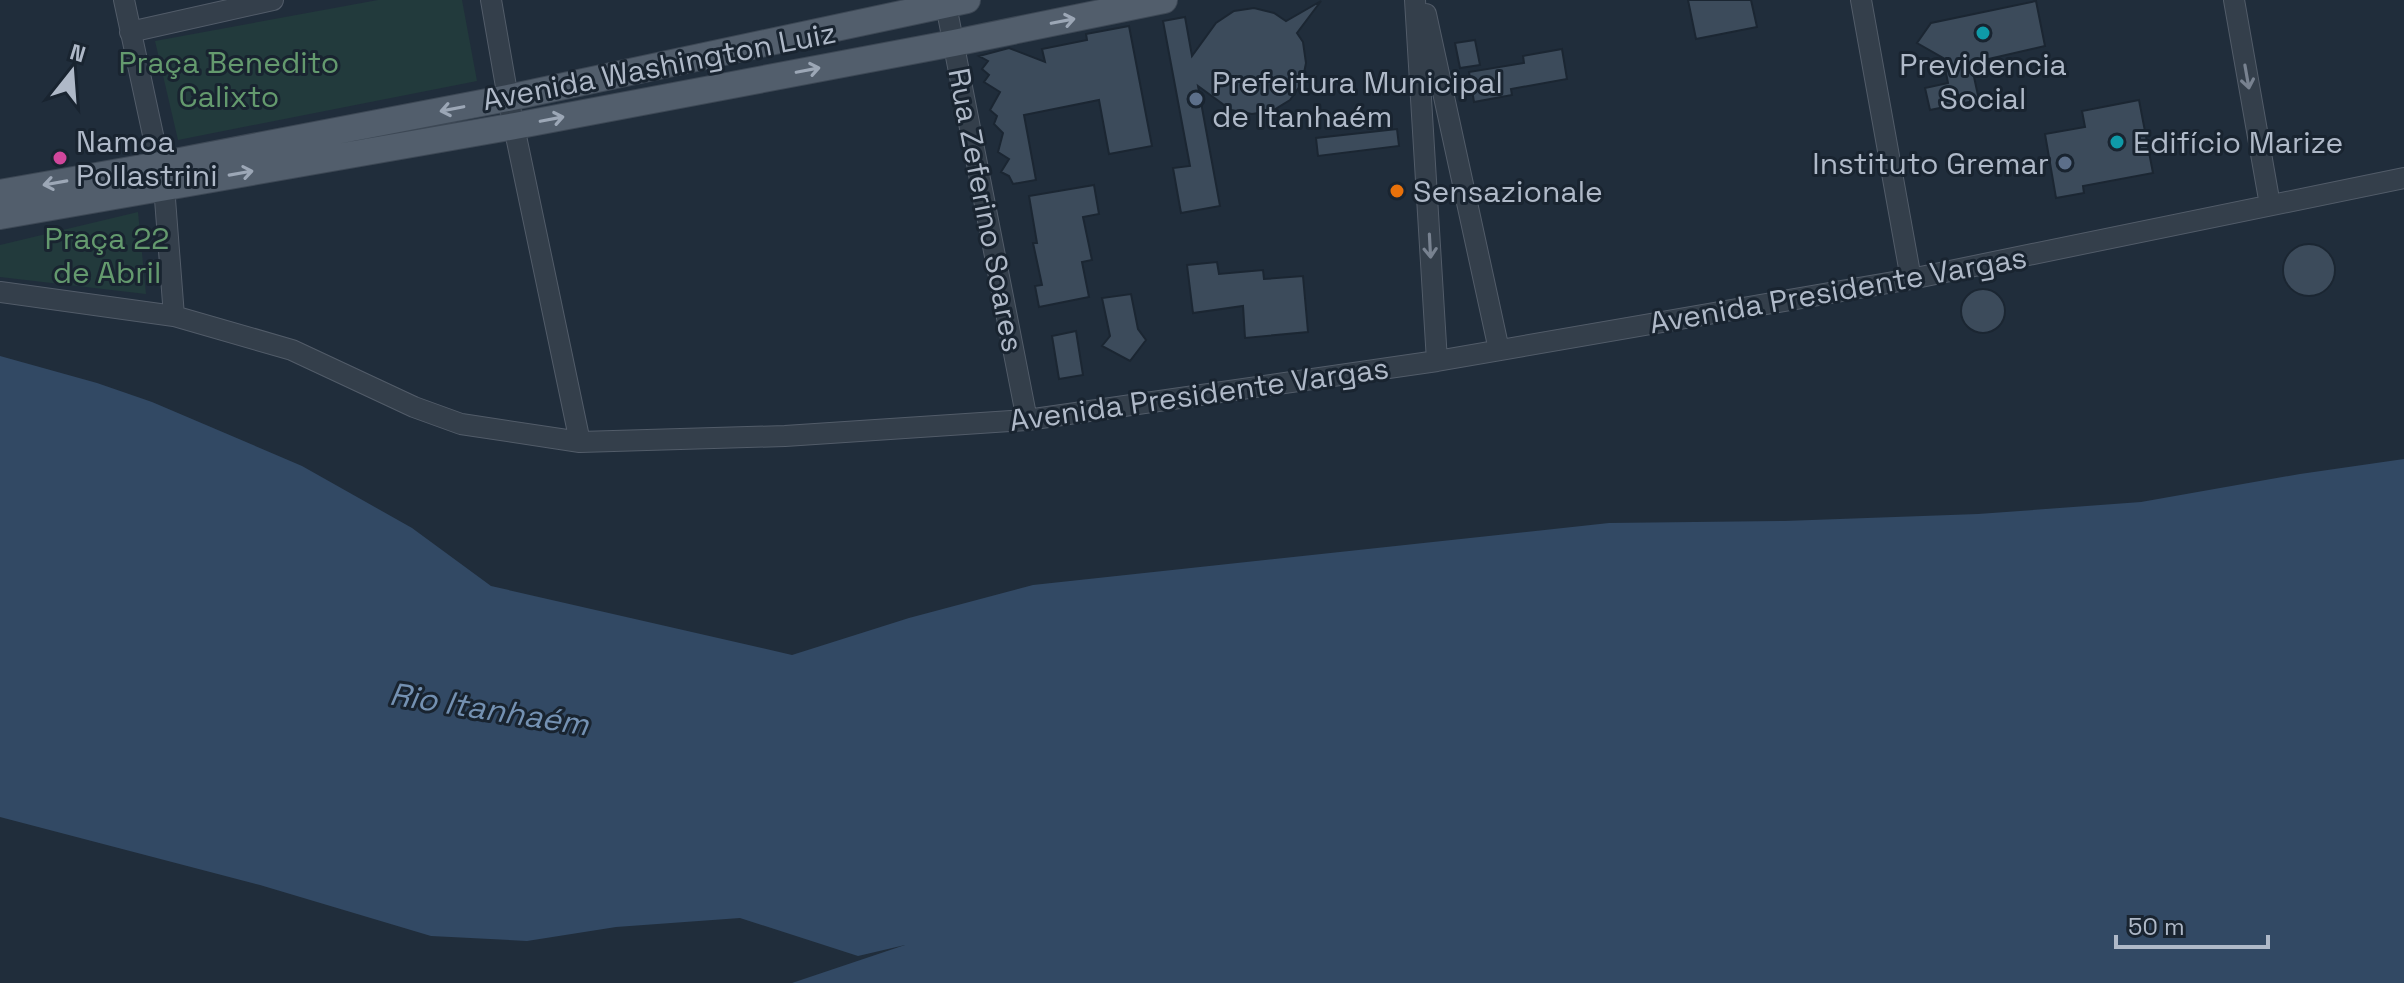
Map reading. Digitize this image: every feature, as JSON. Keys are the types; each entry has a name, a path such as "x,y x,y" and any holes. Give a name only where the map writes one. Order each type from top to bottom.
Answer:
{"main road":[{"name":"Avenida Washington Luiz","path":"162,176 515,126 1164,0"},
{"name":"Avenida Washington Luiz","path":"162,176 952,1"},
{"path":"0,193 162,176"},
{"path":"0,216 162,176"}],"street":[{"path":"124,0 162,176 174,316"},
{"path":"130,32 273,0"},
{"path":"491,0 508,98 580,442"},
{"path":"1415,0 1437,361"},
{"path":"1423,0 1499,350"},
{"path":"1861,0 1911,279"},
{"path":"2234,0 2270,205"},
{"name":"Rua Zeferino Soares","path":"952,1 954,43 1027,420"},
{"name":"Avenida Presidente Vargas","path":"0,292 174,316 292,350 414,407 461,424 580,442 785,436 1027,420 1437,361 1911,279 2404,178"}],"green space":[{"name":"Praça Benedito Calixto","path":"378,0 462,0 477,81 178,140 155,41"},
{"name":"Praça 22 de Abril","path":"138,212 146,294 0,277 0,245"}],"water":[{"name":"Rio Itanhaém","path":"0,356 152,402 302,466 412,528 491,586 792,655 909,618 1033,585 1609,523 1978,514 2141,502 2404,459 2404,983 792,983 905,945 858,956 740,918 616,927 527,941 431,936 260,885 0,817"}],"building":[{"path":"1688,0 1751,0 1757,27 1696,39"},
{"path":"1321,1 1297,33 1303,42 1306,63 1302,83 1290,100 1272,111 1252,114 1231,110 1198,86 1220,206 1181,213 1173,168 1190,166 1163,21 1185,17 1192,56 1216,23 1234,11 1254,8 1274,13 1286,21"},
{"name":"Previdencia Social","path":"2036,1 2045,46 1971,63 1979,100 1930,110 1925,88 1948,83 1943,58 1917,43 1931,23"},
{"path":"1129,26 1152,146 1109,154 1099,100 1024,115 1036,180 1013,184 1009,176 1001,172 1009,159 998,152 1003,133 994,124 997,116 990,110 1000,92 984,82 989,75 982,69 988,61 979,56 1009,48 1045,62 1042,49 1087,40 1086,34"},
{"path":"1475,40 1480,65 1460,68 1455,43"},
{"path":"1562,49 1567,79 1511,89 1512,95 1474,102 1469,72 1524,63 1523,56"},
{"name":"Edifício Marize","path":"2139,100 2153,173 2083,186 2084,193 2056,198 2045,134 2085,127 2082,111"},
{"path":"1397,129 1399,146 1318,156 1316,138"},
{"path":"1094,185 1099,214 1083,217 1092,260 1082,262 1089,297 1039,307 1035,286 1042,285 1033,243 1037,243 1029,196"},
{"path":"2309,244 2328,251 2335,270 2328,289 2309,296 2290,289 2283,270 2290,251"},
{"path":"1217,262 1219,274 1263,270 1264,279 1303,276 1308,332 1245,338 1243,306 1193,313 1187,265"},
{"path":"1983,289 1998,296 2005,311 1998,326 1983,333 1968,326 1961,311 1968,296"},
{"path":"1131,294 1138,329 1146,340 1130,361 1102,346 1110,336 1102,298"},
{"path":"1076,331 1083,375 1059,379 1052,336"}],"place":[{"name":"Previdencia Social","path":"1983,33"},
{"name":"Prefeitura Municipal de Itanhaém","path":"1196,99"},
{"name":"Edifício Marize","path":"2117,142"},
{"name":"Namoa Pollastrini","path":"60,158"},
{"name":"Instituto Gremar","path":"2065,163"},
{"name":"Sensazionale","path":"1397,191"}]}
